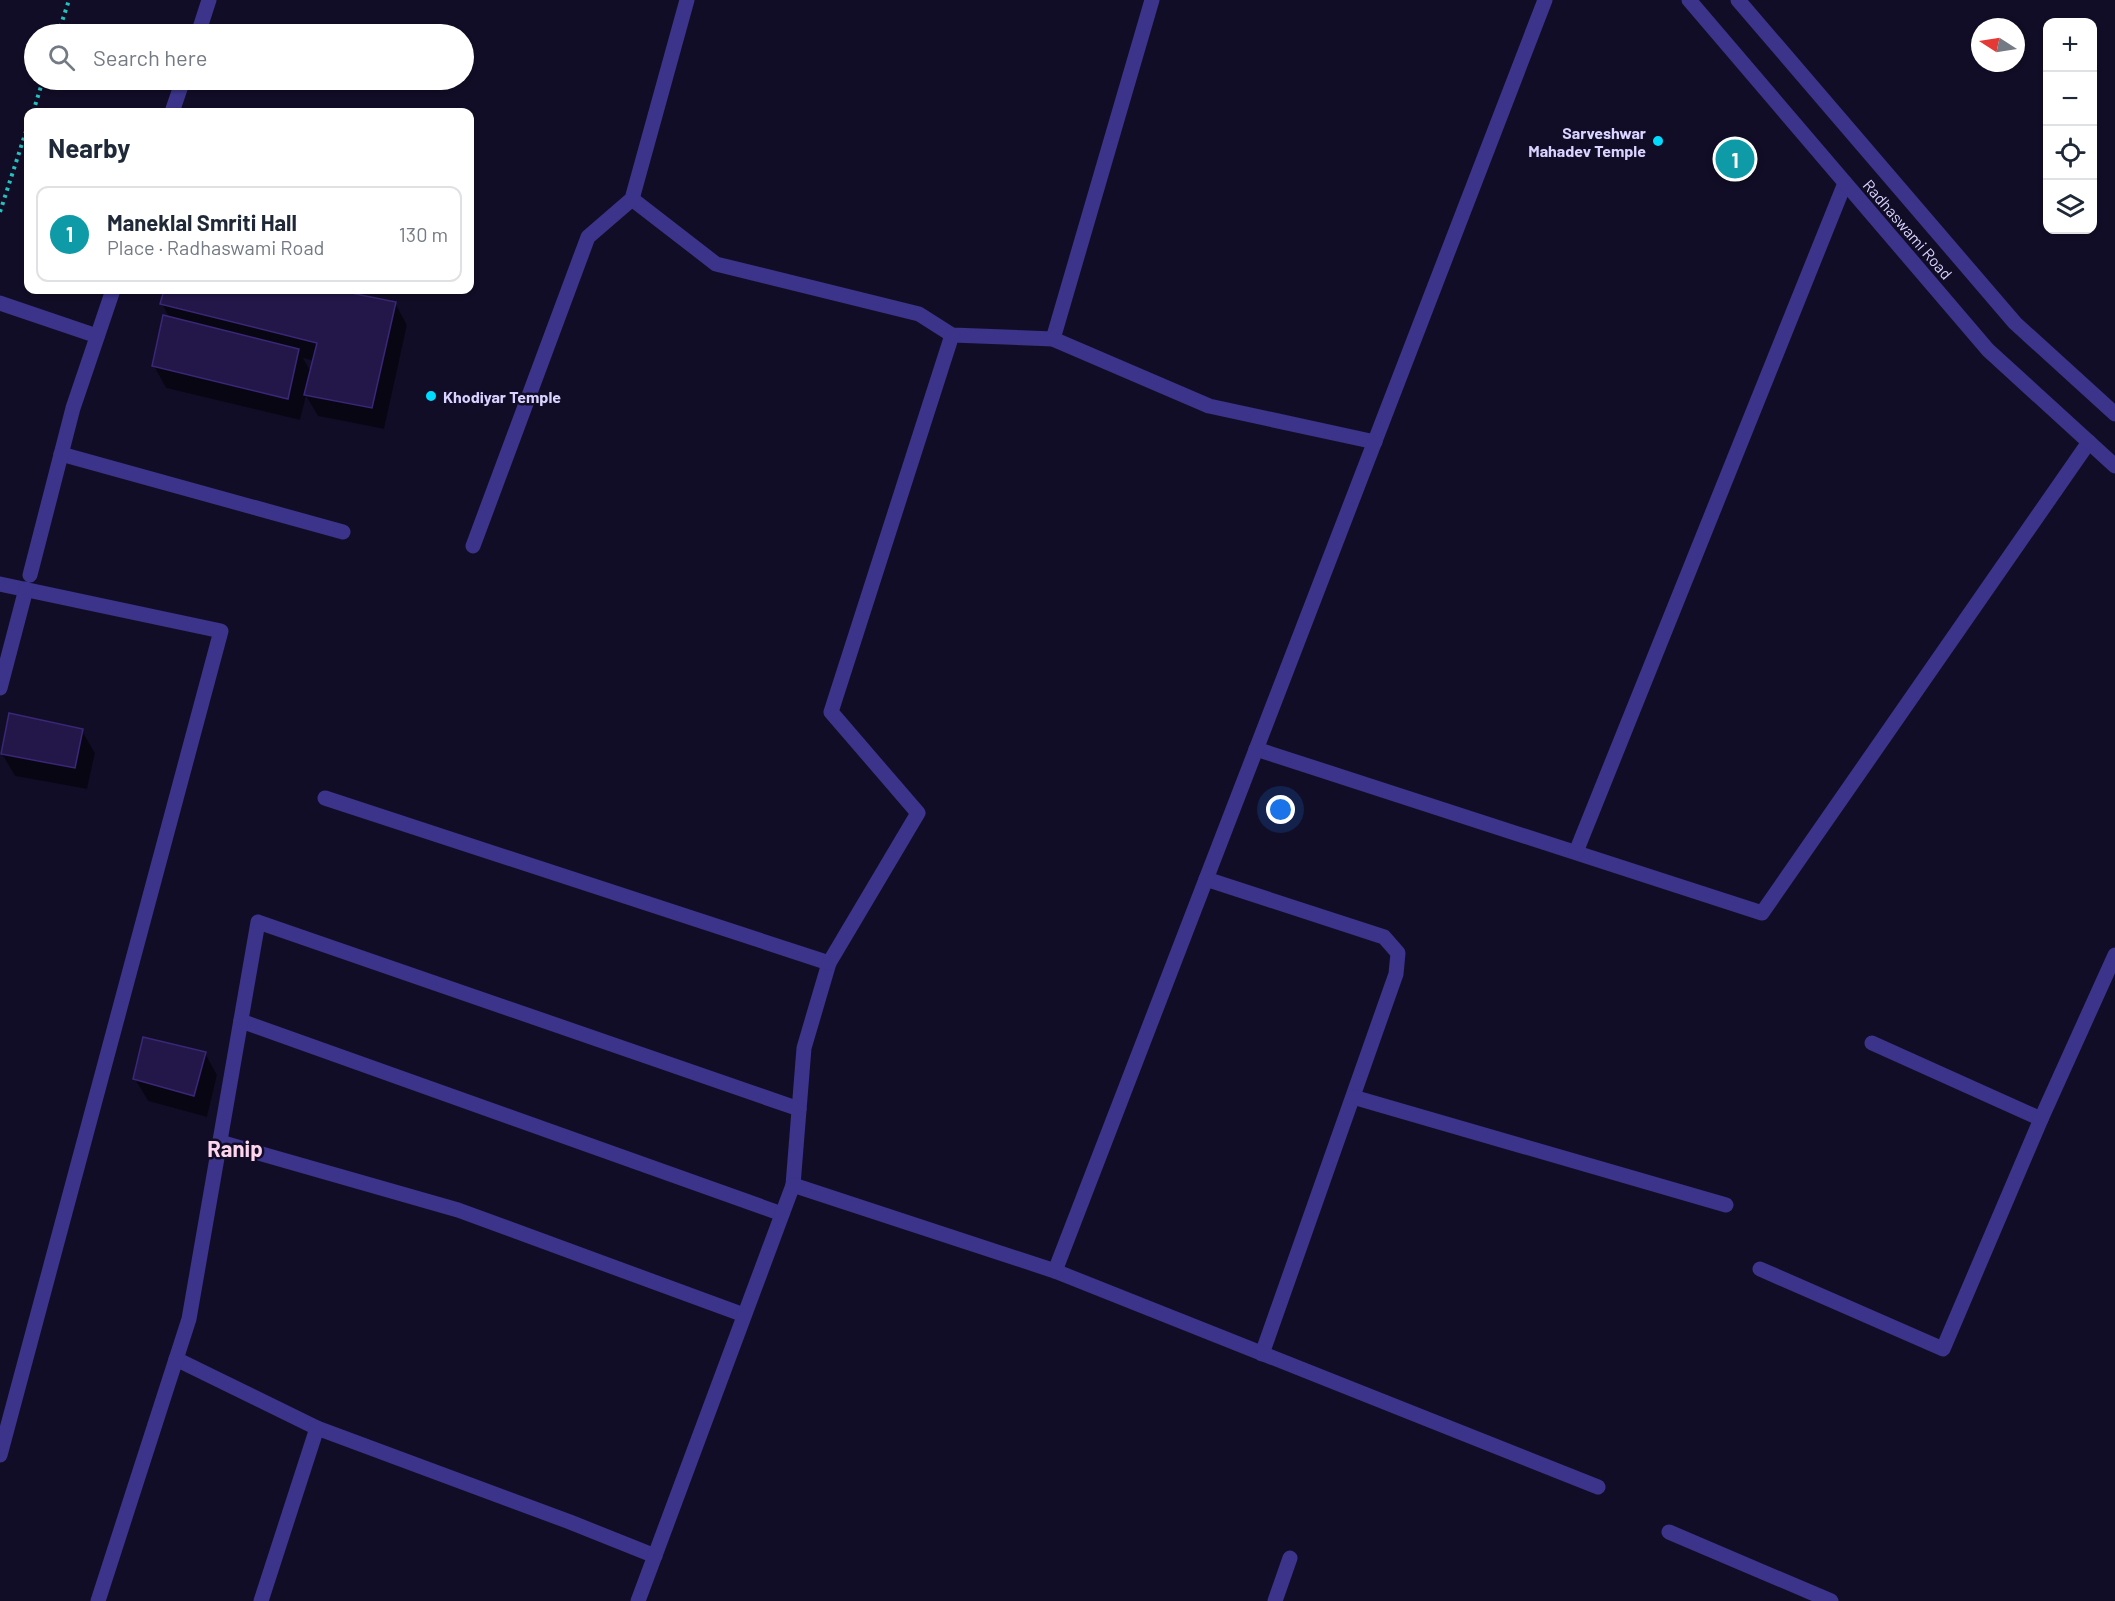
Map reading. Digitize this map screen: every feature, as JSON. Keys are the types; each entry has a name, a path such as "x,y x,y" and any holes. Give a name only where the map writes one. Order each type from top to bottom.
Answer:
{"street":[{"path":"201,24 209,0"},
{"path":"473,546 588,237 632,199 687,0"},
{"path":"1053,339 1152,0"},
{"path":"1055,1270 1545,0"},
{"name":"Radhaswami Road","path":"1689,0 1988,350 2115,466"},
{"name":"Radhaswami Road","path":"1738,0 2015,323 2115,414"},
{"path":"173,108 180,90"},
{"path":"1576,852 1845,183"},
{"path":"632,199 716,264 919,314 952,335 1053,339 1209,406 1374,442"},
{"path":"0,688 73,408 112,294"},
{"path":"0,303 97,336"},
{"path":"638,1601 793,1185 804,1048 829,963 918,813 831,712 952,335"},
{"path":"1256,750 1762,913 2089,442"},
{"path":"61,454 343,532"},
{"path":"0,584 28,582 221,631 0,1455"},
{"path":"325,798 829,963"},
{"path":"1206,879 1384,937 1398,953 1396,974 1262,1354"},
{"path":"98,1601 189,1319 258,922 799,1109"},
{"path":"1760,1269 1943,1349 2041,1119 2115,955"},
{"path":"241,1021 782,1214"},
{"path":"1872,1043 2041,1119"},
{"path":"1353,1098 1726,1205"},
{"path":"220,1142 458,1210 744,1315"},
{"path":"793,1185 1055,1270 1598,1487"},
{"path":"176,1359 317,1428 655,1556"},
{"path":"261,1601 317,1428"},
{"path":"1669,1532 1831,1601"},
{"path":"1275,1601 1290,1558"}],"path":[{"path":"61,24 69,0"},
{"path":"34,108 41,90"},
{"path":"0,212 24,137"}],"building":[{"path":"163,294 356,294 396,302 372,408 304,395 317,343 160,304"},
{"path":"163,315 299,349 288,399 152,366"},
{"path":"9,713 83,729 75,768 1,754"},
{"path":"143,1037 206,1052 194,1096 133,1079"}],"place":[{"name":"Sarveshwar Mahadev Temple","path":"1658,141"},
{"name":"Maneklal Smriti Hall","path":"1735,159"},
{"name":"Khodiyar Temple","path":"431,396"}],"district":[{"name":"Ranip","path":"235,1148"}]}
